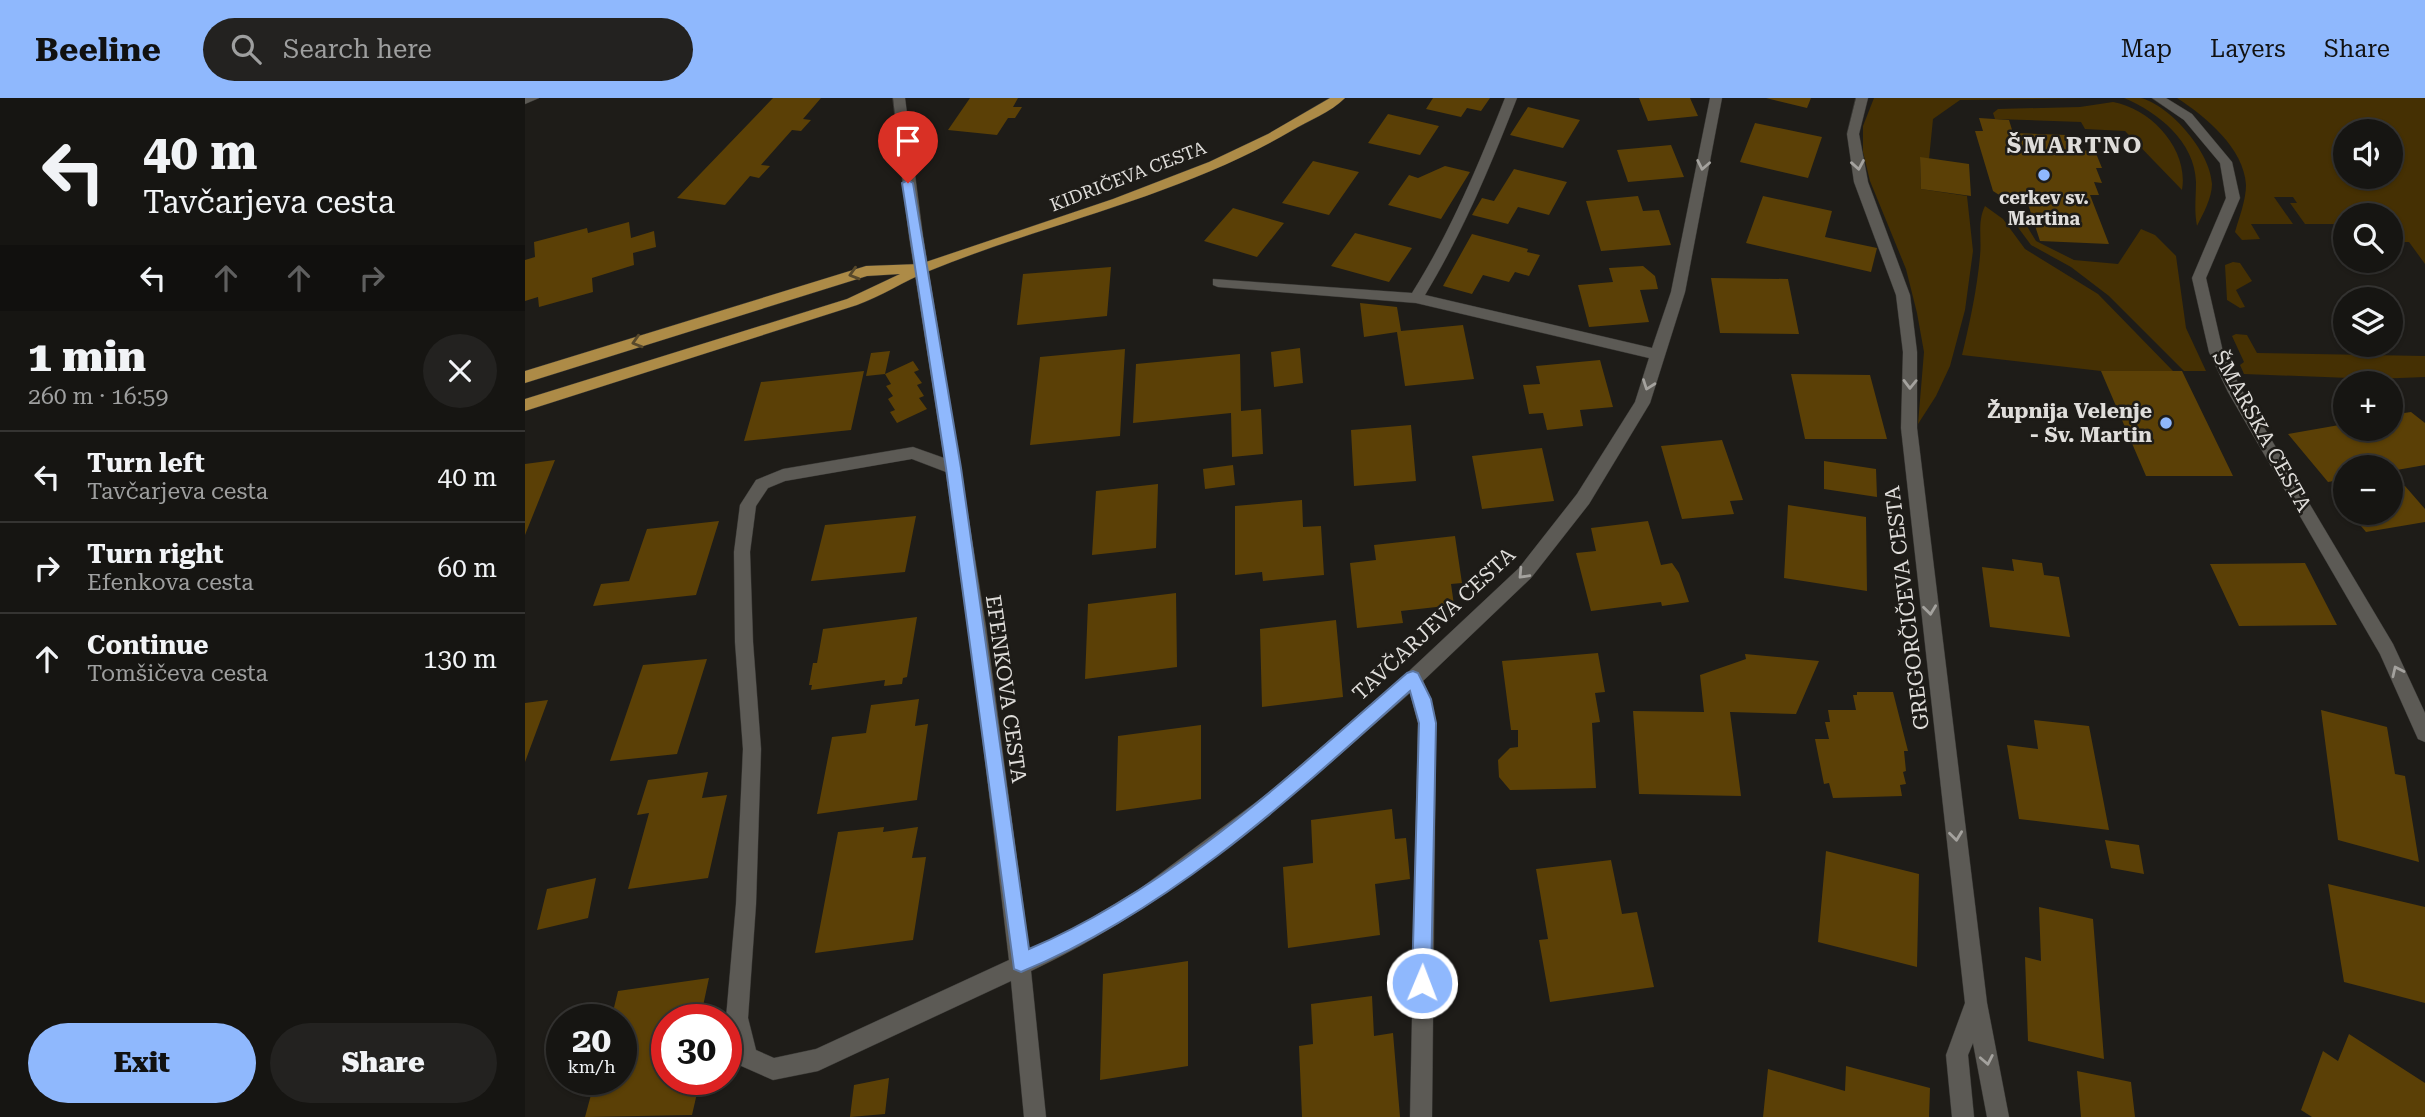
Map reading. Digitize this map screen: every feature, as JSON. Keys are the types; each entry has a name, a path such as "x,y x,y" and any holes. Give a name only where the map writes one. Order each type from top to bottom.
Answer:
{"main road":[{"name":"KIDRIČEVA CESTA","path":"525,405 852,302 876,293 922,268 1118,202 1214,165 1272,137 1339,98"},
{"name":"KIDRIČEVA CESTA","path":"525,377 866,271 922,268"}],"street":[{"path":"525,100 533,98"},
{"name":"EFENKOVA CESTA","path":"899,98 908,183 953,468 1021,962 1035,1117"},
{"path":"1416,298 1448,246 1474,192 1511,98"},
{"name":"TAVČARJEVA CESTA","path":"953,468 913,453 783,475 762,484 748,505 742,552 752,749 746,904 737,1017 747,1057 773,1069 818,1060 1021,962 1072,941 1148,895 1274,801 1413,679 1525,573 1583,499 1642,403 1678,292 1716,98"},
{"name":"GREGORČIČEVA CESTA","path":"1862,98 1853,134 1861,182 1903,295 1910,352 1909,428 1976,1003 1957,1055 1963,1117"},
{"name":"ŠMARSKA CESTA","path":"2158,98 2188,117 2226,162 2233,198 2199,278 2216,352 2233,388 2387,650 2425,733"},
{"path":"1218,282 1416,298 1659,355"},
{"path":"1413,679 1422,699 1427,723 1421,1117"},
{"path":"1976,1003 1998,1117"}],"shaded area":[{"path":"1874,98 2094,98 1960,100 1933,119 1929,159 1920,158 1921,189 1967,196 1973,251 1965,310 1950,366 1936,396 1918,424 1924,352 1917,313 1906,269 1870,181 1863,152 1863,126"},
{"path":"2124,98 2141,98 2165,110 2187,132 2205,159 2212,189 2197,226 2196,182 2189,154 2182,142 2161,120"},
{"path":"2177,98 2425,98 2425,264 2409,242 2403,242 2403,203 2333,203 2333,224 2305,224 2290,203 2297,203 2293,197 2274,197 2293,224 2251,224 2260,239 2242,240 2235,232 2246,191 2244,171 2231,146 2211,124"},
{"path":"2113,102 2141,113 2165,134 2180,160 2182,190 2125,131 2085,129 2081,122 1995,119 1993,113 1998,109 2080,107"},
{"path":"1985,206 2003,219 2025,249 2098,294 2173,371 2101,371 1962,355 1977,281 1980,224"},
{"path":"2011,218 2025,223 2036,241 2074,260 2118,264 2141,229 2155,235 2176,256 2186,328 2206,371 2184,371 2109,296 2071,267 2031,245"},
{"path":"2240,263 2252,281 2236,290 2245,307 2240,308 2227,300 2225,265"},
{"path":"2247,335 2257,353 2333,354 2333,357 2425,356 2425,377 2403,378 2403,371 2333,371 2333,377 2244,374 2240,365 2244,362 2232,336"}],"building":[{"path":"773,98 821,98 803,119 811,120 801,131 792,130 761,165 770,166 759,178 750,176 725,205 677,198"},
{"path":"970,98 1018,98 1013,107 1022,107 1015,118 1008,118 997,135 948,130"},
{"path":"1433,98 1490,98 1481,111 1467,108 1461,117 1426,109"},
{"path":"1639,98 1690,98 1698,116 1648,121"},
{"path":"1766,98 1811,98 1807,108"},
{"path":"1528,107 1580,120 1563,148 1510,135"},
{"path":"1388,114 1439,126 1420,155 1368,143"},
{"name":"cerkev sv. Martina","path":"1979,118 2009,120 2013,133 2067,135 2073,150 2095,151 2102,168 2096,168 2102,183 2094,182 2099,195 2090,195 2109,244 2040,241 2027,201 2007,200 1993,191 1975,131 1983,131"},
{"path":"1755,123 1822,137 1808,178 1740,162"},
{"path":"1671,145 1684,177 1628,182 1617,150"},
{"path":"1920,157 1969,164 1971,196 1921,189"},
{"path":"1313,161 1359,172 1329,215 1282,203"},
{"path":"1445,166 1470,172 1441,219 1388,205 1409,175 1418,178"},
{"path":"1514,169 1567,182 1549,215 1518,207 1508,224 1472,215 1482,198 1494,201"},
{"path":"1638,196 1643,211 1659,210 1671,245 1601,251 1586,201"},
{"path":"1763,196 1832,211 1825,237 1877,248 1871,272 1746,243"},
{"path":"1233,208 1284,223 1257,257 1204,241"},
{"path":"629,222 631,238 654,231 656,247 633,253 634,265 592,278 593,292 539,307 538,297 525,301 525,260 535,257 534,242 587,228 588,233"},
{"path":"1355,233 1412,248 1389,282 1331,266"},
{"path":"1472,234 1528,249 1527,252 1540,255 1529,276 1515,272 1509,282 1483,275 1472,294 1443,286"},
{"path":"1643,266 1655,276 1658,289 1640,290 1649,322 1589,327 1578,285 1613,282 1609,268"},
{"path":"1111,267 1107,316 1017,325 1023,274"},
{"path":"1711,278 1788,279 1799,334 1720,333"},
{"path":"1360,303 1397,307 1401,331 1463,325 1474,379 1405,386 1397,332 1364,337"},
{"path":"1300,348 1303,383 1274,387 1271,352"},
{"path":"1125,349 1120,436 1030,445 1040,357"},
{"path":"890,351 885,374 866,376 871,353"},
{"path":"1240,354 1241,411 1261,409 1263,454 1232,457 1231,413 1133,423 1136,364"},
{"path":"1600,360 1613,407 1580,410 1583,426 1547,430 1543,413 1529,414 1523,385 1540,384 1536,366"},
{"path":"913,361 919,370 914,372 922,383 917,385 924,396 919,398 927,409 897,423 890,412 895,410 888,399 893,396 886,386 891,384 885,374"},
{"path":"864,371 851,430 744,441 761,382"},
{"name":"Župnija Velenje - Sv. Martin","path":"2101,371 2182,371 2233,476 2146,476"},
{"path":"1791,374 1870,375 1887,439 1805,439"},
{"path":"2411,412 2425,423 2425,465 2403,469 2403,455 2333,455 2333,481 2328,482 2288,434 2333,426 2333,441 2403,441 2403,413"},
{"path":"1411,425 1416,481 1354,486 1351,430"},
{"path":"1722,440 1743,500 1730,501 1734,514 1682,519 1661,446"},
{"path":"1542,448 1554,501 1482,509 1472,456"},
{"path":"555,460 525,535 525,464"},
{"path":"1824,461 1876,469 1877,497 1824,489"},
{"path":"1233,465 1235,485 1205,489 1203,469"},
{"path":"1158,484 1156,548 1092,555 1096,491"},
{"path":"2403,486 2425,509 2425,522 2366,532 2360,525 2403,525"},
{"path":"1302,500 1303,527 1321,526 1324,575 1263,581 1262,572 1235,575 1235,506"},
{"path":"1788,505 1866,517 1867,591 1784,578"},
{"path":"916,516 905,572 811,581 825,525"},
{"path":"719,521 696,595 593,606 601,584 629,581 647,529"},
{"path":"1648,521 1661,565 1672,563 1679,573 1689,602 1662,606 1661,602 1591,611 1576,553 1596,551 1591,528"},
{"path":"1455,536 1462,583 1451,584 1454,605 1401,611 1403,623 1357,628 1350,563 1376,560 1374,545"},
{"path":"2012,559 2042,563 2044,575 2059,577 2070,637 1990,627 1982,567 2014,571"},
{"path":"2305,563 2337,625 2239,626 2210,564"},
{"path":"1176,593 1177,667 1085,679 1088,604"},
{"path":"917,617 907,677 903,678 902,684 884,686 885,680 811,690 812,685 809,685 813,663 817,663 823,629"},
{"path":"1336,620 1343,697 1262,707 1260,629"},
{"path":"1598,653 1605,692 1595,693 1600,722 1592,723 1596,788 1510,790 1499,777 1498,760 1510,748 1518,747 1518,730 1511,730 1502,661"},
{"path":"1745,654 1819,661 1796,714 1730,712 1741,796 1639,794 1633,711 1704,712 1700,675 1746,659"},
{"path":"707,659 677,754 610,761 643,665"},
{"path":"1857,692 1893,692 1908,751 1904,751 1906,771 1903,772 1906,784 1900,785 1902,796 1833,798 1829,783 1824,784 1815,739 1829,739 1825,722 1830,722 1828,710 1856,710 1853,695 1857,695"},
{"path":"919,699 915,726 928,724 917,800 817,814 832,737 866,733 871,705"},
{"path":"548,700 525,762 525,703"},
{"path":"2321,710 2387,727 2395,774 2405,776 2419,862 2338,840"},
{"path":"2034,720 2089,726 2109,830 2019,819 2007,745 2038,749"},
{"path":"1201,725 1201,799 1116,811 1118,736"},
{"path":"708,772 702,798 727,795 708,878 628,889 649,813 637,815 648,780"},
{"path":"1392,809 1395,839 1406,838 1410,879 1375,884 1380,935 1288,948 1283,867 1313,863 1311,820"},
{"path":"884,827 883,832 918,827 912,858 926,857 913,940 815,953 838,832"},
{"path":"2105,840 2139,845 2144,874 2111,868"},
{"path":"1826,851 1919,874 1917,967 1818,942"},
{"path":"1611,860 1622,914 1637,912 1654,987 1550,1002 1539,940 1548,939 1536,869"},
{"path":"596,878 588,918 537,930 547,889"},
{"path":"2328,884 2425,907 2425,1003 2344,982"},
{"path":"2039,907 2093,919 2104,1059 2028,1041 2025,957 2041,961"},
{"path":"1188,961 1188,1066 1100,1080 1103,974"},
{"path":"709,978 703,1004 651,1004 651,1095 697,1095 692,1115 585,1117 591,1095 637,1095 637,1004 615,1004 618,991"},
{"path":"1372,996 1374,1036 1393,1033 1400,1117 1302,1117 1299,1046 1313,1044 1311,1004"},
{"path":"2349,1034 2425,1083 2425,1117 2312,1117 2301,1110 2323,1051 2338,1061"},
{"path":"1846,1066 1930,1088 1929,1117 1763,1117 1768,1069 1845,1091"},
{"path":"2077,1071 2131,1082 2135,1117 2081,1117"},
{"path":"889,1078 885,1114 850,1117 854,1085"}],"place":[{"name":"cerkev sv. Martina","path":"2044,175"},
{"name":"Župnija Velenje - Sv. Martin","path":"2166,423"}],"district":[{"name":"ŠMARTNO","path":"2075,145"}],"route":[{"path":"908,183 953,468 1021,962 1072,941 1148,895 1274,801 1413,679 1422,699 1427,723 1422,983"}]}
